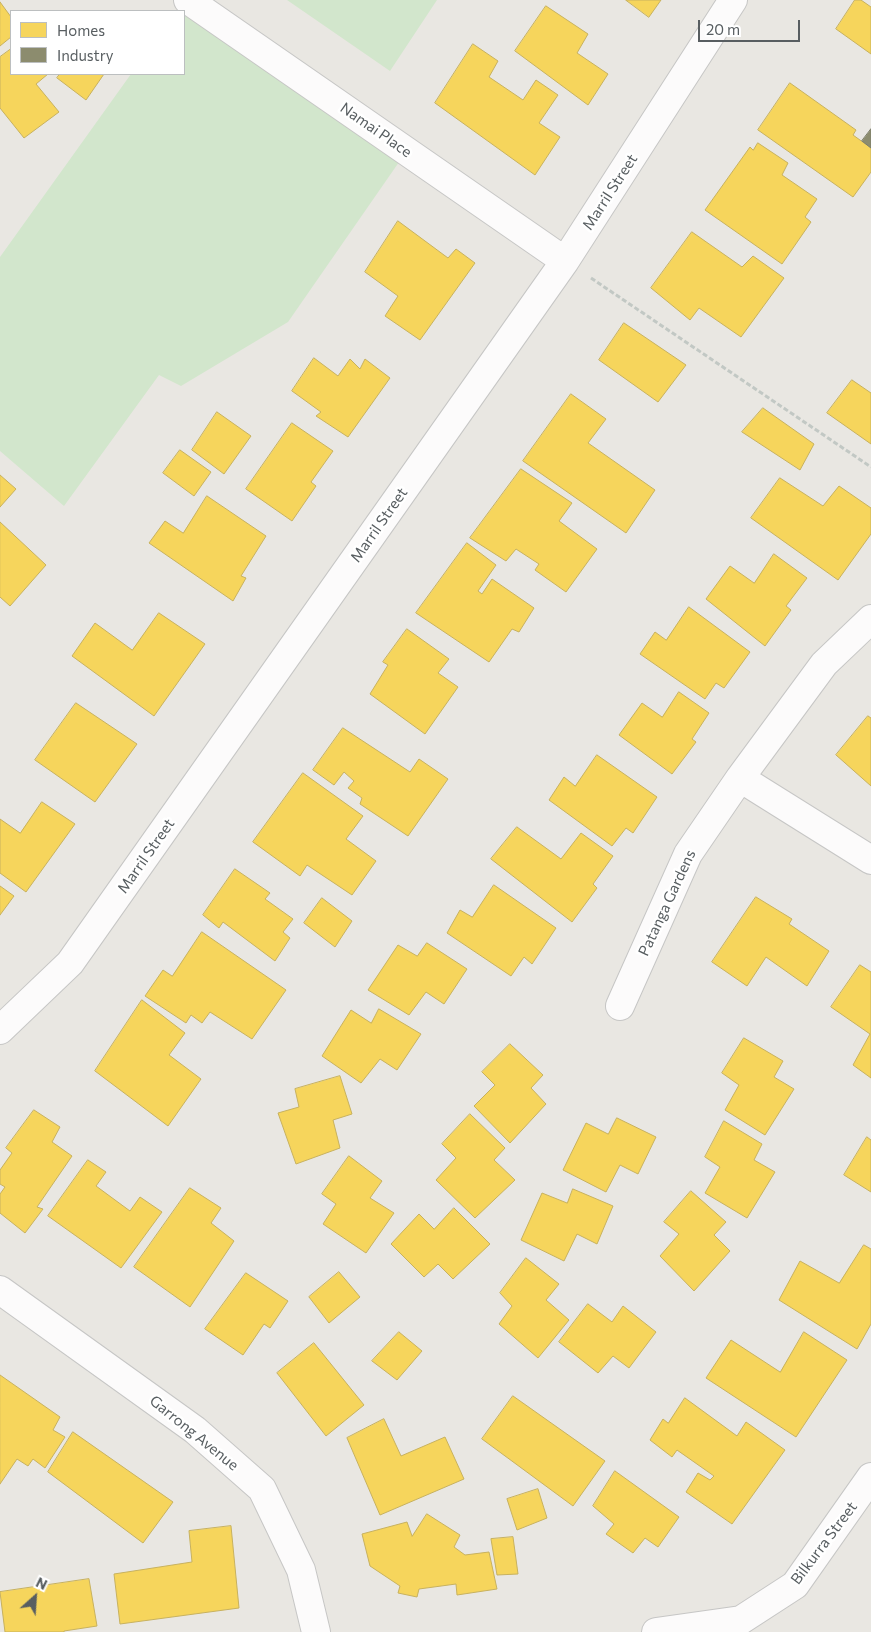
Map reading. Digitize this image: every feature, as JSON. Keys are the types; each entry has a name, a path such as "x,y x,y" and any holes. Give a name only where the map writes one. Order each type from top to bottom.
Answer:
{"street":[{"name":"Namai Place","path":"188,0 565,261"},
{"name":"Marril Street","path":"0,1030 70,963 565,261 733,0"},
{"name":"Patanga Gardens","path":"620,1006 688,854 740,778 824,664 871,619"},
{"path":"740,778 871,860"},
{"name":"Garrong Avenue","path":"0,1290 196,1430 262,1489 301,1570 316,1632"},
{"name":"Bilkurra Street","path":"656,1632 741,1620 795,1585 871,1477"}],"path":[{"path":"565,261 871,467"}],"green space":[{"path":"184,0 406,152 288,322 181,386 159,375 64,506 0,451 0,257 130,75 185,75 185,10 177,10"},
{"path":"287,0 437,0 390,71"}],"building: Homes":[{"path":"626,0 661,0 649,17"},
{"path":"855,0 861,0 871,7 871,54 836,29"},
{"path":"0,2 10,16 10,38 0,46"},
{"path":"546,6 588,34 577,53 608,74 588,105 515,51"},
{"path":"473,44 498,61 489,77 523,100 536,80 558,95 539,123 560,137 535,175 435,103"},
{"path":"10,50 10,75 47,75 36,84 59,112 24,138 0,108 0,57"},
{"path":"59,75 103,75 86,100 57,78"},
{"path":"790,83 856,130 853,135 871,148 871,172 853,197 758,130"},
{"path":"758,143 788,163 782,175 817,199 805,217 811,222 782,264 705,210 750,147 753,150"},
{"path":"398,221 448,258 456,249 475,263 420,340 385,316 398,296 365,272"},
{"path":"692,232 742,267 753,256 784,278 741,337 699,308 690,320 651,288"},
{"path":"624,323 686,365 658,402 599,360"},
{"path":"314,358 338,376 350,359 360,369 365,359 390,378 348,437 316,416 321,412 292,391"},
{"path":"852,380 871,393 871,444 827,413"},
{"path":"571,394 606,419 588,443 655,490 626,533 523,461"},
{"path":"763,408 814,444 800,470 742,432"},
{"path":"217,412 251,436 224,474 192,450"},
{"path":"292,423 333,451 311,482 316,486 292,521 246,489"},
{"path":"180,450 211,472 194,496 163,473"},
{"path":"521,469 572,503 559,521 597,549 566,592 535,570 539,564 516,549 506,561 470,538"},
{"path":"0,475 16,489 0,507"},
{"path":"780,478 823,506 839,486 871,508 871,534 838,580 751,518"},
{"path":"207,496 266,536 241,576 246,578 233,601 149,543 165,521 183,533"},
{"path":"0,522 46,565 10,606 0,597"},
{"path":"467,543 496,565 478,591 482,594 492,579 534,608 519,632 512,629 489,662 416,613"},
{"path":"774,554 807,578 786,606 791,610 765,646 706,599 730,566 754,583"},
{"path":"689,607 750,652 724,688 716,683 705,699 640,654 655,632 666,640"},
{"path":"159,613 205,644 154,716 72,656 95,623 132,650"},
{"path":"407,629 449,659 438,673 458,687 425,734 370,694 388,665 383,662"},
{"path":"679,692 709,713 692,739 696,742 672,774 619,735 642,703 662,717"},
{"path":"76,703 137,744 95,802 35,760"},
{"path":"868,716 871,718 871,786 836,755"},
{"path":"343,728 410,772 419,759 448,779 408,836 360,804 362,798 348,788 354,781 344,772 334,785 313,770"},
{"path":"597,755 657,797 633,833 626,828 612,846 549,800 564,777 575,786"},
{"path":"303,773 363,816 346,839 376,861 352,895 307,865 300,876 253,842"},
{"path":"42,802 75,824 26,892 0,873 0,819 20,833"},
{"path":"517,827 561,859 581,833 613,856 593,884 597,888 572,922 491,859"},
{"path":"235,869 270,893 265,899 293,919 283,932 290,938 275,961 223,922 219,928 203,915"},
{"path":"494,885 556,928 532,964 524,957 511,976 447,933 460,910 472,917"},
{"path":"0,886 14,896 0,915"},
{"path":"756,897 792,919 789,924 829,951 807,986 766,957 747,986 712,962"},
{"path":"322,898 352,921 335,947 304,923"},
{"path":"202,932 286,990 252,1039 210,1012 202,1023 191,1015 186,1023 145,996 163,970 172,976"},
{"path":"427,943 467,969 444,1004 426,992 409,1015 368,990 398,945 417,956"},
{"path":"860,965 871,972 871,1078 853,1065 870,1034 831,1007"},
{"path":"142,1000 185,1033 169,1055 201,1079 168,1126 95,1071"},
{"path":"379,1009 421,1034 397,1070 380,1059 361,1083 322,1056 351,1010 371,1023"},
{"path":"744,1038 783,1061 774,1077 794,1089 765,1135 725,1110 739,1085 722,1073"},
{"path":"510,1044 543,1075 531,1088 546,1104 510,1143 474,1106 495,1085 482,1072"},
{"path":"340,1076 352,1114 333,1120 340,1148 296,1164 278,1113 299,1107 295,1089"},
{"path":"34,1110 60,1127 52,1142 72,1156 37,1207 43,1209 25,1233 0,1213 0,1194 5,1187 0,1184 0,1170 12,1153 6,1148"},
{"path":"470,1114 505,1148 494,1160 515,1180 475,1218 436,1180 456,1158 442,1144"},
{"path":"617,1118 656,1137 638,1174 620,1165 606,1192 563,1170 586,1123 608,1134"},
{"path":"724,1121 762,1144 754,1160 775,1172 747,1218 705,1193 720,1167 705,1157"},
{"path":"867,1137 871,1140 871,1192 844,1175"},
{"path":"349,1156 382,1181 370,1198 394,1213 366,1253 323,1224 336,1204 322,1194"},
{"path":"88,1160 106,1172 96,1186 130,1211 140,1197 162,1212 121,1268 48,1216"},
{"path":"190,1188 221,1208 211,1223 234,1241 190,1307 134,1267"},
{"path":"573,1189 613,1206 597,1244 577,1234 564,1261 521,1240 542,1193 567,1203"},
{"path":"691,1191 726,1222 714,1235 730,1251 694,1291 660,1256 679,1234 664,1222"},
{"path":"454,1208 490,1244 453,1279 438,1264 424,1277 391,1244 419,1214 434,1229"},
{"path":"864,1245 871,1249 871,1324 857,1349 779,1300 800,1261 839,1283"},
{"path":"526,1258 559,1284 546,1300 569,1320 538,1358 499,1324 512,1306 500,1293"},
{"path":"339,1272 360,1297 329,1323 309,1297"},
{"path":"246,1273 288,1301 270,1328 264,1324 243,1355 205,1329"},
{"path":"588,1304 612,1322 623,1306 656,1332 629,1368 613,1356 598,1373 559,1342"},
{"path":"399,1332 422,1351 397,1380 372,1361"},
{"path":"804,1332 847,1360 796,1437 706,1378 731,1340 780,1372"},
{"path":"314,1343 364,1405 326,1436 277,1373"},
{"path":"0,1375 60,1417 53,1430 65,1437 45,1468 33,1459 28,1466 17,1459 0,1484"},
{"path":"513,1396 605,1461 573,1506 482,1439"},
{"path":"685,1398 737,1436 746,1422 785,1450 732,1524 686,1492 698,1473 710,1480 714,1476 677,1450 672,1457 650,1440 663,1419 668,1423"},
{"path":"384,1419 401,1456 445,1437 464,1479 380,1515 347,1438"},
{"path":"73,1432 173,1502 143,1543 48,1472"},
{"path":"615,1471 679,1517 658,1547 645,1538 633,1553 606,1534 614,1524 593,1506"},
{"path":"538,1489 547,1518 517,1530 507,1499"},
{"path":"427,1514 460,1535 454,1547 465,1555 489,1552 497,1589 457,1595 456,1584 419,1589 417,1597 398,1593 400,1586 370,1566 362,1534 407,1522 412,1536"},
{"path":"231,1526 239,1608 120,1624 114,1574 192,1562 189,1531"},
{"path":"513,1537 518,1574 497,1575 491,1539"},
{"path":"89,1579 97,1626 64,1632 5,1632 0,1592"}],"building: Industry":[{"path":"871,129 871,148 862,141"}]}
